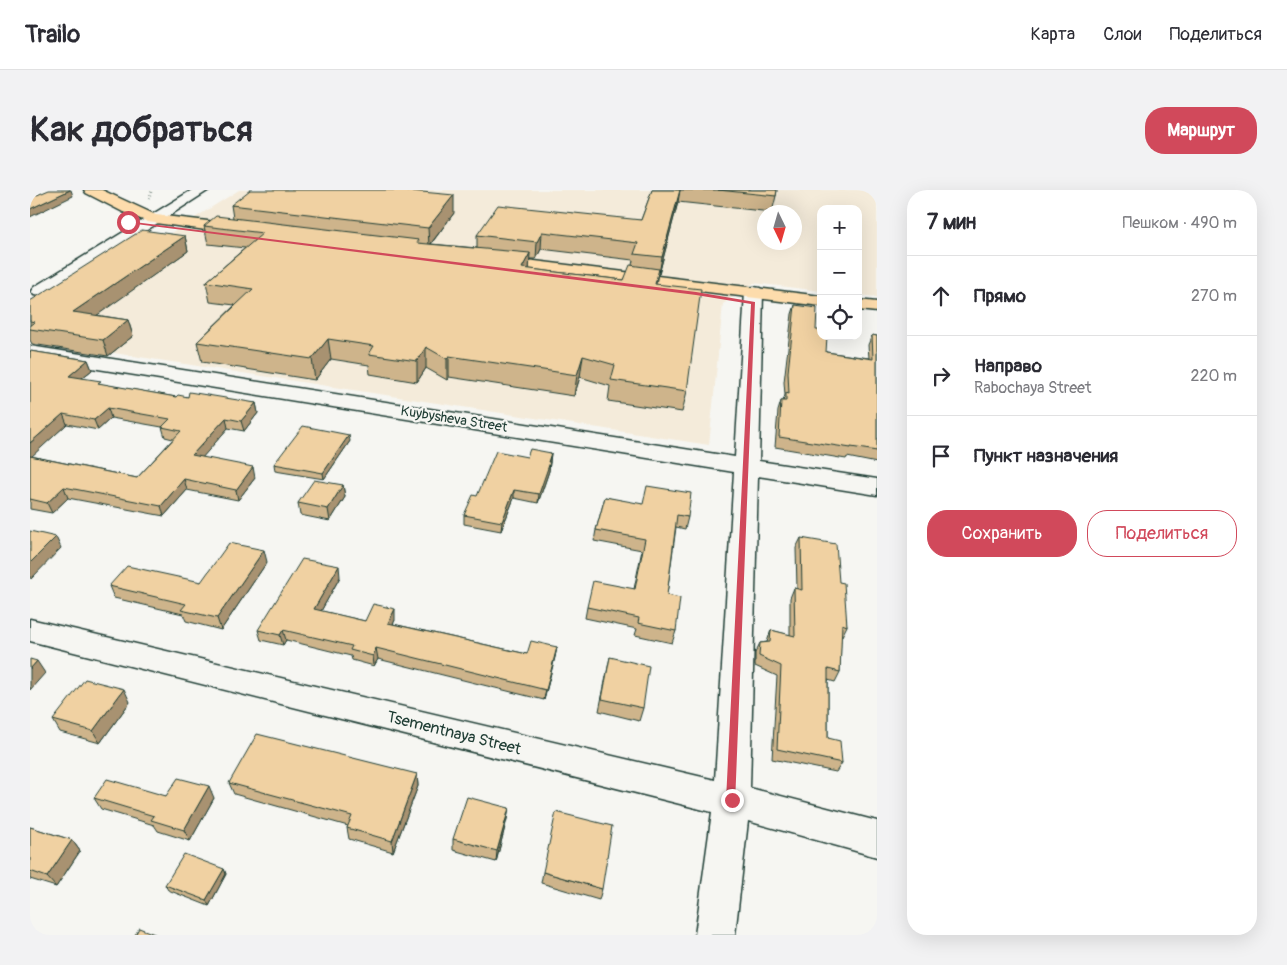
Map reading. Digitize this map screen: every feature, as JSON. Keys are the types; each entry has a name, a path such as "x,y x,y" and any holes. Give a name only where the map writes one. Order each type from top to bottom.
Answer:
{"highway":[{"path":"91,190 128,209 153,219 260,232"},
{"path":"477,259 817,300"},
{"path":"862,305 877,307"}],"street":[{"path":"40,291 202,190"},
{"path":"715,935 732,800 754,292"},
{"name":"Kuybysheva Street","path":"30,352 877,487"},
{"name":"Tsementnaya Street","path":"30,630 732,800 877,839"}],"path":[{"path":"148,190 153,190 149,197"}],"shaded area":[{"path":"239,190 877,190 877,297 862,295 862,205 817,205 817,291 754,283 723,304 709,445 30,340 30,322"}],"building":[{"path":"49,190 70,190 30,209 30,198"},
{"path":"250,190 400,190 454,195 428,228 231,205"},
{"path":"652,190 680,190 662,257 634,254 638,243 542,232 537,242 477,235 498,205 641,220"},
{"path":"718,190 777,190 776,196"},
{"path":"216,216 419,240 417,243 530,253 522,268 624,280 630,265 659,269 655,284 701,289 687,391 611,380 615,365 583,356 577,375 449,356 447,359 426,347 417,361 369,354 374,346 328,339 312,359 197,342 253,289 206,282 263,233 204,226"},
{"path":"142,230 185,236 73,312 128,320 103,340 30,329 30,325 35,322 30,321 30,301"},
{"path":"795,305 817,308 817,340 827,340 826,352 873,359 872,335 877,336 877,451 779,437 781,401 786,401 786,393 789,394 788,372"},
{"path":"30,351 88,360 69,376 101,381 98,383 176,397 178,395 188,397 189,392 256,403 241,421 226,418 192,455 253,467 236,490 184,479 161,506 64,487 47,503 30,499 30,456 137,478 181,431 162,427 170,419 108,408 94,420 63,414 30,443"},
{"path":"303,426 349,435 323,473 274,464"},
{"path":"530,449 551,453 548,462 550,462 539,494 514,490 502,522 464,515 473,495 477,496 496,451 527,457"},
{"path":"314,480 343,485 328,509 298,503"},
{"path":"647,486 691,493 688,517 677,515 667,595 680,598 676,631 638,623 639,618 587,607 593,581 635,589 645,539 596,530 605,497 643,504"},
{"path":"30,531 56,537 30,563"},
{"path":"801,538 836,544 839,582 844,583 847,626 842,624 840,672 828,669 828,738 840,741 842,763 777,749 781,666 759,656 760,643 770,642 771,630 795,636 794,588 802,590"},
{"path":"229,543 264,550 217,618 181,610 186,604 109,586 127,566 201,582"},
{"path":"302,559 339,566 314,609 365,621 373,604 395,609 388,623 527,654 531,641 557,647 546,690 376,648 373,656 350,650 352,646 283,630 280,635 258,630"},
{"path":"610,657 649,666 643,708 602,699"},
{"path":"30,659 37,661 30,669"},
{"path":"85,679 124,689 93,731 53,720"},
{"path":"257,734 417,774 392,841 347,828 352,816 229,783"},
{"path":"178,778 209,786 184,830 151,820 154,816 94,798 107,779 166,796"},
{"path":"467,797 509,808 497,851 453,839"},
{"path":"556,812 612,826 602,889 543,872"},
{"path":"30,827 72,840 47,877 30,871"},
{"path":"184,854 224,869 206,900 165,885"},
{"path":"139,928 157,935 135,935"}],"route":[{"path":"128,222 696,293 753,303 732,800"}]}
